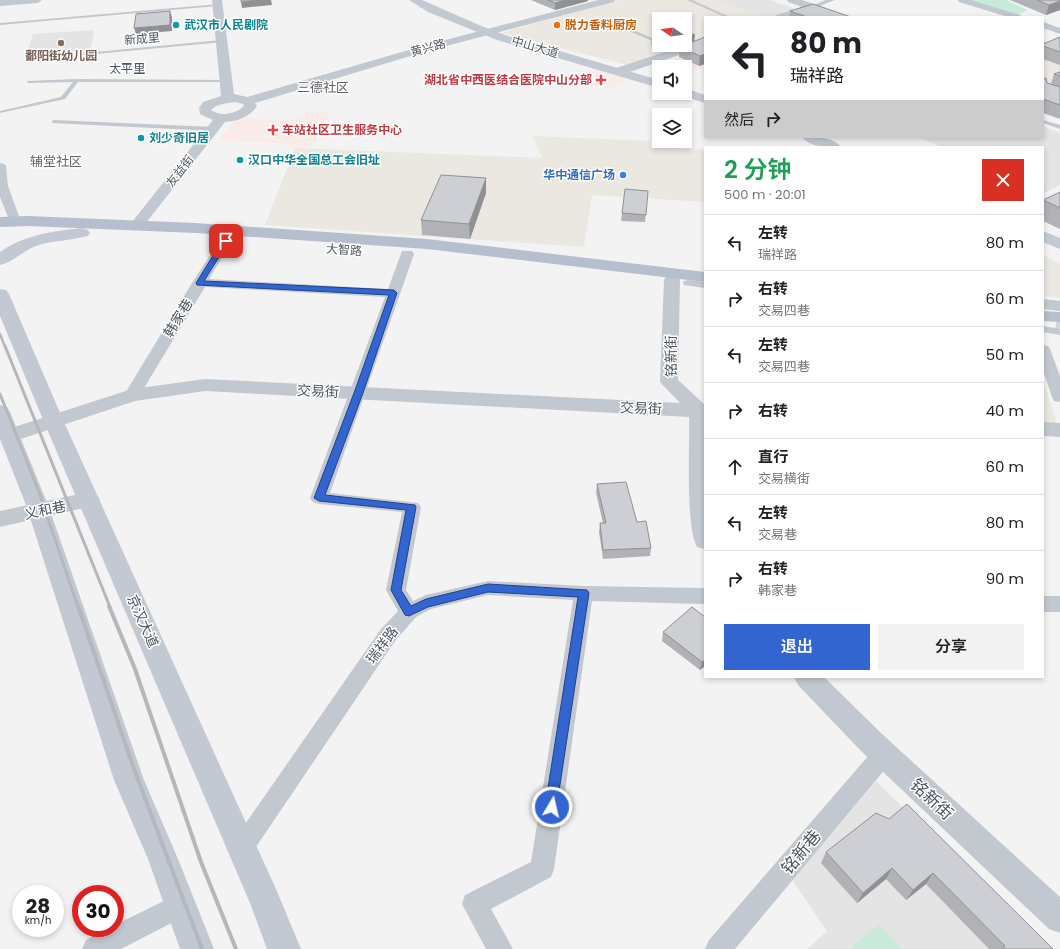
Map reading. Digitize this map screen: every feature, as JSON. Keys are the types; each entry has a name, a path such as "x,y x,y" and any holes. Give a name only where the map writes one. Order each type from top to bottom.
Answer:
{"main road":[{"name":"中山大道","path":"414,0 467,25 624,70 652,76"},
{"name":"中山大道","path":"424,0 490,32"},
{"name":"中山大道","path":"624,70 652,81"},
{"path":"692,88 704,92"},
{"path":"692,94 704,99"},
{"path":"814,138 840,146"},
{"path":"828,138 840,146"},
{"name":"大智路","path":"5,220 196,228 427,244 690,281"},
{"path":"1044,225 1060,233"},
{"path":"0,260 27,242 50,236 82,233"},
{"name":"大智路","path":"0,234 82,233 226,241 407,254 690,281 704,277"},
{"path":"1044,236 1060,244"},
{"name":"京汉大道","path":"0,294 54,422 242,848 284,949"},
{"path":"0,412 38,512 129,780 163,858 197,949"}],"street":[{"path":"0,3 38,0"},
{"name":"黄兴路","path":"247,101 423,49 534,21 608,0"},
{"path":"792,0 838,16"},
{"path":"783,16 832,0"},
{"path":"962,0 1014,16"},
{"path":"217,3 228,99"},
{"path":"1044,26 1058,36"},
{"path":"692,46 704,42"},
{"path":"624,70 674,52"},
{"path":"228,99 242,99 247,101 251,106 244,113 222,117 208,114 205,111 206,108 213,102 228,99"},
{"name":"友益街","path":"137,225 222,117"},
{"path":"0,166 5,220"},
{"name":"韩家巷","path":"132,395 226,241"},
{"path":"407,254 319,498 412,507 396,590 409,612"},
{"name":"大智路","path":"690,281 704,273"},
{"name":"铭新街","path":"690,281 669,382 702,411"},
{"path":"199,283 394,293"},
{"path":"1044,306 1052,321"},
{"path":"1044,352 1060,397"},
{"name":"交易街","path":"10,436 132,395 205,385 702,411"},
{"path":"702,411 701,512 704,534"},
{"path":"1044,429 1060,430"},
{"name":"义和巷","path":"0,519 89,500"},
{"name":"瑞祥路","path":"242,848 388,634 409,612 426,603 488,588 584,593 704,596"},
{"path":"500,949 474,904 542,869 584,593"},
{"path":"1044,604 1060,604"},
{"name":"铭新街","path":"808,678 884,754 1060,918"},
{"name":"铭新巷","path":"718,949 884,754"},
{"path":"95,949 180,905"}],"lane":[{"path":"689,0 726,16"},
{"path":"0,24 217,3"},
{"path":"609,21 652,40"},
{"name":"新成里","path":"64,56 222,41"},
{"path":"0,112 63,98 77,80"},
{"name":"太平里","path":"29,82 77,80 226,81"},
{"path":"1044,121 1060,127"},
{"path":"54,122 214,129"}],"shaded area":[{"path":"620,0 717,0 762,16 704,16 704,39 692,43 692,12 652,12 652,52 666,52 628,65 501,33"},
{"path":"717,0 770,0 795,9 772,16 762,16"},
{"name":"鄱阳街幼儿园","path":"94,30 90,52 63,54 63,51 27,54 33,34"},
{"path":"1060,45 1060,93 1044,87 1044,52"},
{"path":"704,49 704,68 696,71 692,69 692,60 673,60"},
{"name":"湖北省中西医结合医院中山分部","path":"599,68 628,79 609,89 574,81"},
{"name":"车站社区卫生服务中心","path":"309,111 330,112 309,149 286,147 287,144 219,140 236,118 292,120"},
{"path":"1044,126 1060,133 1060,185 1044,193 1044,146 940,146 920,138 1044,138"},
{"path":"532,136 650,141 650,147 652,148 704,150 704,202 592,195 584,247 265,225 295,148 542,158"},
{"path":"1044,256 1060,264 1060,298 1044,296"},
{"path":"1044,383 1057,424 1044,423"},
{"path":"876,781 1047,949 807,949 827,931 792,880"}],"green space":[{"path":"970,0 1006,0 1028,10 1016,15"},
{"path":"878,924 901,949 850,949"}],"building":[{"path":"241,0 258,0 241,2"},
{"path":"548,0 565,0 555,3"},
{"path":"1037,0 1060,0 1060,1 1049,5"},
{"path":"813,4 848,16 804,16 790,11"},
{"path":"170,11 170,25 134,28 136,14"},
{"path":"704,37 704,54 700,56 691,52 692,42"},
{"path":"1060,37 1060,52 1044,46 1044,44"},
{"path":"1060,72 1060,76 1054,74"},
{"path":"1046,78 1047,83 1060,87 1060,105 1044,99 1044,79"},
{"path":"441,175 486,178 469,224 421,220"},
{"path":"625,189 648,191 646,215 622,213"},
{"path":"1060,192 1060,208 1044,200"},
{"path":"626,482 637,522 646,521 651,548 603,550 600,523 606,523 597,484"},
{"path":"692,607 704,616 704,661 702,662 663,632"},
{"path":"907,804 1053,949 1002,949 1005,946 933,873 913,890 892,868 863,893 826,852 876,813 889,819"}],"tunnel":[{"path":"1056,325 1060,326"}],"railway":[{"path":"0,334 5,347"},
{"path":"5,346 110,607"},
{"path":"0,394 39,492 78,607"},
{"path":"78,606 134,769 202,949"},
{"path":"109,606 135,669 201,862 236,949"}],"place":[{"name":"武汉市人民剧院","path":"176,25"},
{"name":"脱力香料厨房","path":"557,25"},
{"name":"鄱阳街幼儿园","path":"61,43"},
{"name":"湖北省中西医结合医院中山分部","path":"601,80"},
{"name":"车站社区卫生服务中心","path":"273,130"},
{"name":"刘少奇旧居","path":"141,138"},
{"name":"汉口中华全国总工会旧址","path":"240,160"},
{"name":"华中通信广场","path":"623,175"}],"district":[{"name":"三德社区","path":"323,87"},
{"name":"辅堂社区","path":"56,161"}],"route":[{"path":"226,241 199,283 394,293 319,498 412,507 396,590 409,612 426,603 488,588 584,593 552,807"}]}
